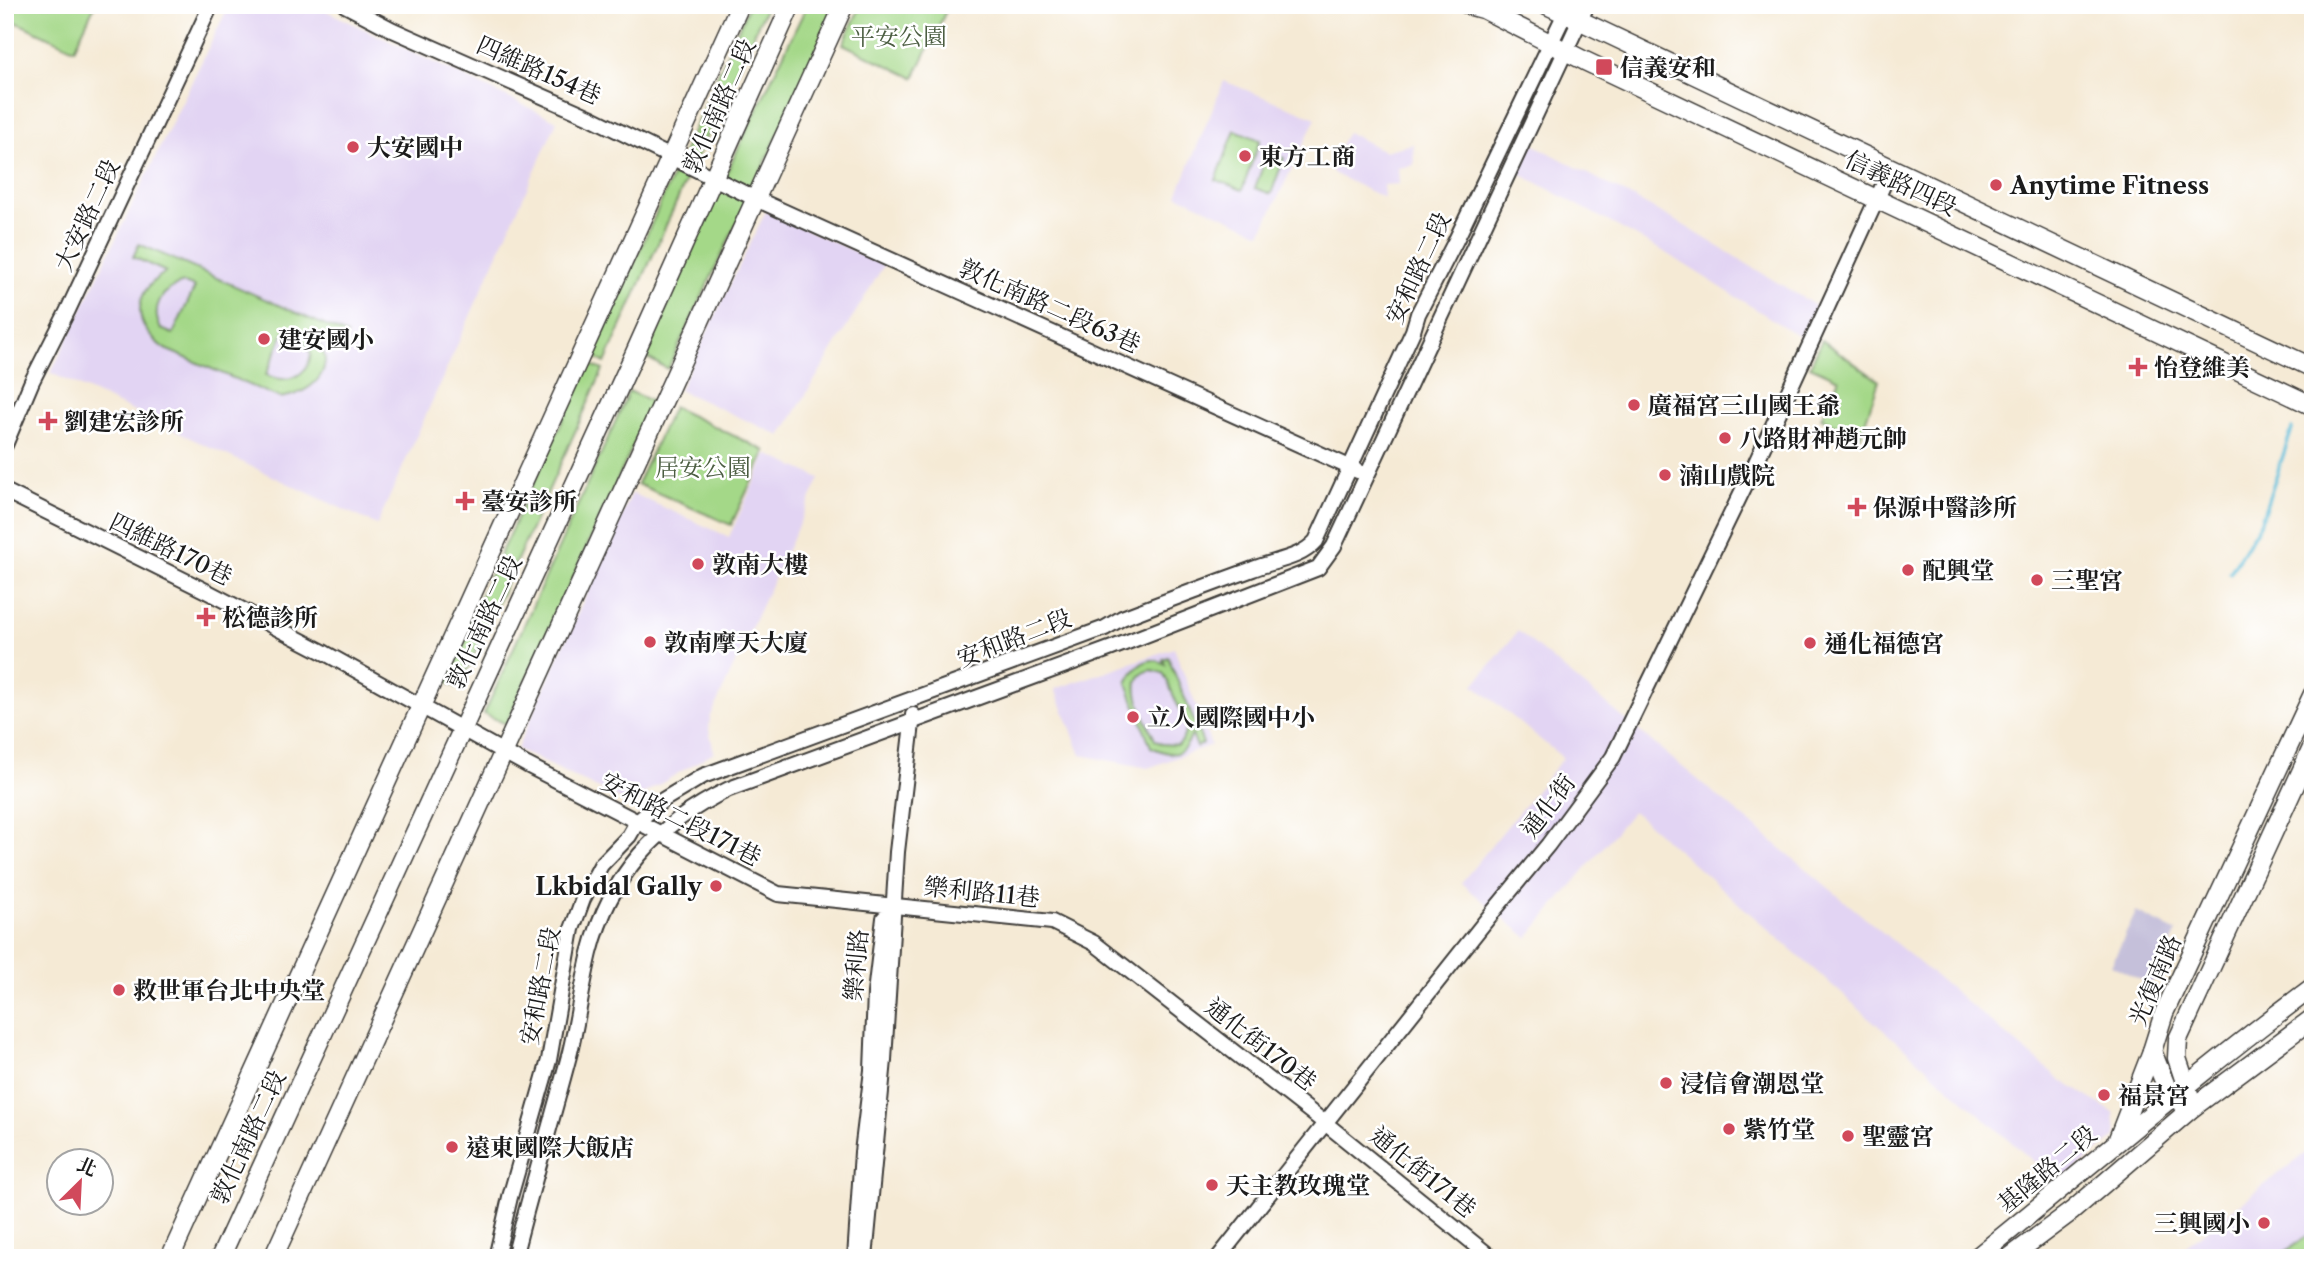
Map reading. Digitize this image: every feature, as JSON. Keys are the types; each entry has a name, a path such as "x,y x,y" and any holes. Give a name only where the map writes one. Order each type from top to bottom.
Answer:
{"main road":[{"name":"敦化南路二段","path":"170,1258 740,5"},
{"name":"敦化南路二段","path":"220,1258 792,5"},
{"path":"273,1258 844,5"},
{"name":"信義路四段","path":"1468,5 1569,26 1891,168 2313,368"},
{"name":"信義路四段","path":"1547,5 1569,26 1877,199 2313,406"},
{"name":"光復南路","path":"2170,1096 2152,1051 2164,1013 2313,694"},
{"name":"光復南路","path":"2192,1108 2187,1083 2177,1058 2178,1039 2313,746"},
{"name":"基隆路二段","path":"1976,1258 2117,1143 2170,1096 2313,987"},
{"name":"基隆路二段","path":"2010,1258 2072,1211 2192,1108 2313,1018"},
{"path":"2117,1143 2152,1051"},
{"path":"2170,1096 2192,1108"}],"street":[{"name":"大安路二段","path":"5,445 32,381 211,5"},
{"name":"四維路154巷","path":"345,5 393,30 574,110 714,178"},
{"name":"安和路二段","path":"496,1258 510,1197 549,1060 572,929 583,899 601,865 629,836 637,822 663,800 703,776 914,700 1256,567 1297,556 1316,541 1413,331 1418,314 1569,26"},
{"name":"安和路二段","path":"514,1258 570,1052 590,953 601,918 629,867 659,833 699,803 729,789 1112,648 1318,568 1331,551 1521,149 1569,26"},
{"name":"通化街","path":"1218,1258 1548,845 1613,757 1648,690 1891,168"},
{"name":"敦化南路二段63巷","path":"714,178 1367,475"},
{"name":"四維路170巷","path":"5,491 232,604 462,729"},
{"path":"893,906 914,700"},
{"name":"安和路二段171巷","path":"462,729 503,753 778,894 893,906"},
{"name":"樂利路11巷","path":"893,906 1052,922 1094,943 1169,1001"},
{"name":"樂利路","path":"855,1258 862,1152 873,1070 875,993 883,920 893,906"},
{"name":"樂利路","path":"865,1258 884,1060 893,906"},
{"name":"通化街170巷","path":"1169,1001 1325,1122"},
{"name":"通化街171巷","path":"1325,1122 1492,1258"}],"shaded area":[{"path":"229,5 314,5 557,121 377,525 51,373"},
{"name":"東方工商","path":"1224,81 1316,118 1261,233 1177,195"},
{"name":"東方工商","path":"1347,132 1384,151 1413,144 1414,165 1398,168 1399,184 1383,185 1384,198 1333,173 1330,165"},
{"path":"1531,143 1680,223 1816,306 1800,337 1663,251 1517,172"},
{"path":"766,211 884,265 781,436 679,390"},
{"path":"767,454 820,478 710,718 709,730 714,752 628,803 517,749 632,493 729,537"},
{"path":"1518,631 2061,1080 2114,1113 2116,1137 2058,1183 1633,811 1528,938 1461,883 1563,758 1474,685"},
{"name":"立人國際國中小","path":"1174,648 1211,745 1148,768 1081,755 1055,689"},
{"path":"2136,912 2177,932 2151,985 2111,965"},
{"name":"三興國小","path":"2313,1147 2313,1258 2171,1258 2259,1189"}],"green space":[{"path":"16,5 95,5 74,49 9,19"},
{"path":"749,5 767,5 696,159 683,153"},
{"path":"807,5 837,5 753,189 724,178"},
{"name":"平安公園","path":"861,5 940,5 947,9 914,78 843,44"},
{"path":"1235,130 1260,140 1242,190 1216,180"},
{"path":"1268,152 1284,158 1271,194 1255,188"},
{"path":"675,170 688,176 605,363 593,356"},
{"path":"718,189 747,201 668,369 645,357"},
{"path":"139,244 347,335 341,349 316,338 325,357 320,376 303,391 280,398 165,349 154,340 142,320 141,300 154,281 166,272 133,257","holes":["184,283 195,287 173,334 161,329 157,307 169,290","286,328 303,340 311,354 301,374 288,379 274,378 266,375"]},
{"path":"1822,340 1879,381 1860,437 1821,418 1839,379 1810,366"},
{"path":"589,364 603,370 459,688 441,680"},
{"path":"629,391 653,402 506,724 484,714"},
{"name":"居安公園","path":"673,407 766,451 731,525 637,484"},
{"path":"1168,657 1203,743 1197,747 1192,734 1185,748 1171,754 1151,747 1127,683 1142,663 1153,660 1165,664 1163,659","holes":["1152,670 1163,673 1187,727 1178,745 1162,744 1155,740 1138,700 1138,681 1142,674"]},
{"path":"2313,1232 2313,1247 2298,1258 2276,1258"}],"waterway":[{"path":"2230,573 2260,524 2292,429"}],"place":[{"name":"信義安和","path":"1604,67"},
{"name":"大安國中","path":"353,147"},
{"name":"東方工商","path":"1245,156"},
{"name":"Anytime Fitness","path":"1996,185"},
{"name":"建安國小","path":"264,339"},
{"name":"怡登維美","path":"2138,367"},
{"name":"廣福宮三山國王爺","path":"1634,405"},
{"name":"劉建宏診所","path":"48,421"},
{"name":"八路財神趙元帥","path":"1725,438"},
{"name":"湳山戲院","path":"1665,475"},
{"name":"臺安診所","path":"465,501"},
{"name":"保源中醫診所","path":"1857,507"},
{"name":"敦南大樓","path":"698,564"},
{"name":"配興堂","path":"1908,570"},
{"name":"三聖宮","path":"2037,580"},
{"name":"松德診所","path":"206,617"},
{"name":"敦南摩天大廈","path":"650,642"},
{"name":"通化福德宮","path":"1810,643"},
{"name":"立人國際國中小","path":"1133,717"},
{"name":"Lkbidal Gally","path":"716,886"},
{"name":"救世軍台北中央堂","path":"119,990"},
{"name":"浸信會潮恩堂","path":"1666,1083"},
{"name":"福景宮","path":"2104,1095"},
{"name":"紫竹堂","path":"1729,1129"},
{"name":"聖靈宮","path":"1848,1136"},
{"name":"遠東國際大飯店","path":"452,1147"},
{"name":"天主教玫瑰堂","path":"1212,1185"},
{"name":"三興國小","path":"2264,1223"}]}
